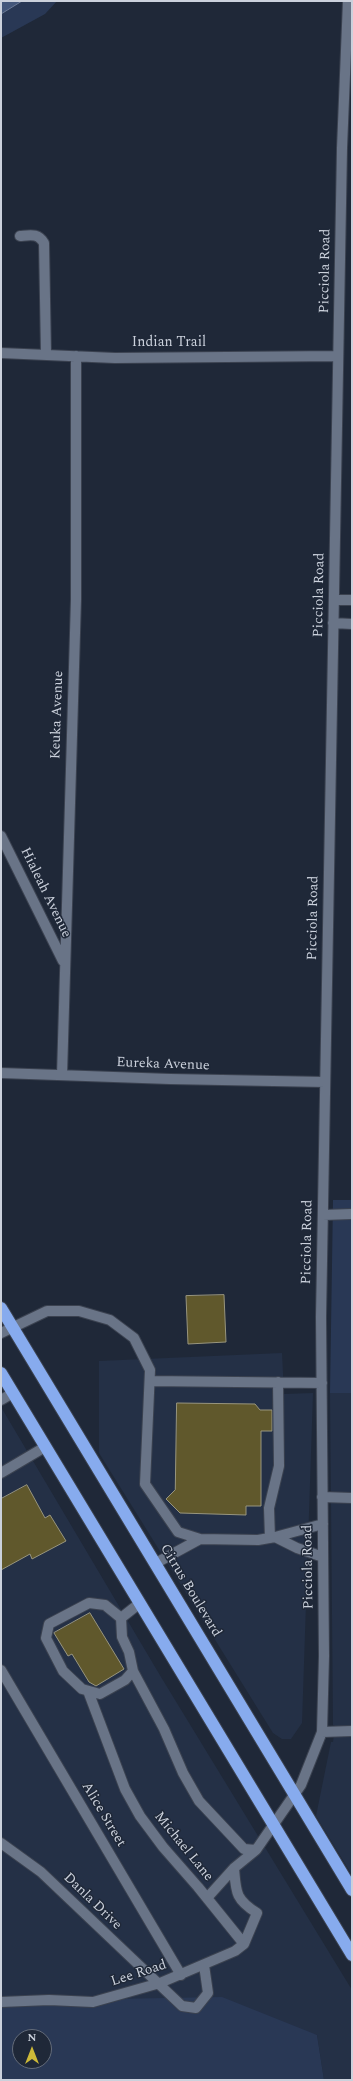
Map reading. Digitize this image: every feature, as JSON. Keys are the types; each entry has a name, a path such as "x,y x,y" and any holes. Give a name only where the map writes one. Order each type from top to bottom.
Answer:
{"highway":[{"name":"Citrus Boulevard","path":"1,1308 352,1890"},
{"path":"1,1373 352,1955"}],"street":[{"name":"Picciola Road","path":"274,1824 301,1785 322,1732 324,1656 322,1497 323,1215 338,356 348,71 348,1"},
{"path":"20,236 34,234 40,237 44,243 46,354"},
{"name":"Indian Trail","path":"1,353 115,358 338,356"},
{"name":"Keuka Avenue","path":"62,1075 64,963 76,599 76,356"},
{"path":"334,600 352,600"},
{"path":"333,624 352,624"},
{"name":"Hialeah Avenue","path":"1,836 64,963"},
{"name":"Eureka Avenue","path":"1,1073 325,1082"},
{"path":"323,1215 352,1214"},
{"path":"1,1333 47,1311 79,1311 110,1320 134,1338 150,1370 145,1484 178,1532 200,1539 258,1540 323,1524"},
{"path":"150,1381 322,1383"},
{"path":"272,1537 269,1508 279,1466 278,1382"},
{"path":"1,1400 13,1394"},
{"path":"1,1473 45,1447"},
{"path":"322,1497 352,1498"},
{"path":"272,1537 323,1557"},
{"path":"156,1563 200,1539"},
{"path":"133,1671 125,1680 100,1694 82,1689 63,1671 46,1638 49,1624 89,1603 105,1605 121,1618 122,1637 129,1652 133,1671 164,1729 183,1773 199,1801 244,1849 256,1850"},
{"path":"121,1618 140,1603"},
{"name":"Alice Street","path":"1,1670 182,1975"},
{"name":"Michael Lane","path":"88,1691 125,1789 140,1816 163,1847 244,1944"},
{"path":"322,1732 352,1731"},
{"path":"207,1898 234,1868 256,1850 274,1824"},
{"name":"Danla Drive","path":"1,1843 41,1872 120,1948 160,1983 182,2006 196,2008 208,1993 204,1964"},
{"path":"234,1868 236,1889 243,1904 257,1913 244,1944"},
{"name":"Lee Road","path":"1,2002 49,2000 93,2002 160,1983 182,1975 235,1951 244,1944"}],"shaded area":[{"path":"1,1 22,1 1,14"},
{"path":"22,1 57,1 45,14 1,38 1,14"},
{"path":"333,1200 352,1200 352,1393 330,1393"},
{"path":"282,1353 284,1394 313,1393 302,1723 291,1739 282,1739 273,1733 99,1453 99,1361"},
{"path":"330,1393 352,1393 352,1875 316,1816 331,1742 333,1742 335,1726 333,1725"},
{"path":"1,1407 161,1677 352,1990 352,2080 324,2080 317,2035 1,2001"},
{"path":"222,1997 317,2035 324,2080 1,2080 1,2001"}],"building":[{"path":"224,1295 226,1342 188,1344 186,1296"},
{"path":"177,1403 255,1404 260,1410 272,1410 272,1431 261,1431 261,1506 246,1506 246,1515 180,1513 166,1499 175,1490"},
{"path":"27,1485 45,1518 50,1515 66,1541 32,1559 30,1554 1,1570 1,1499"},
{"path":"90,1613 124,1669 96,1686 89,1682 72,1654 68,1656 54,1633"}]}
